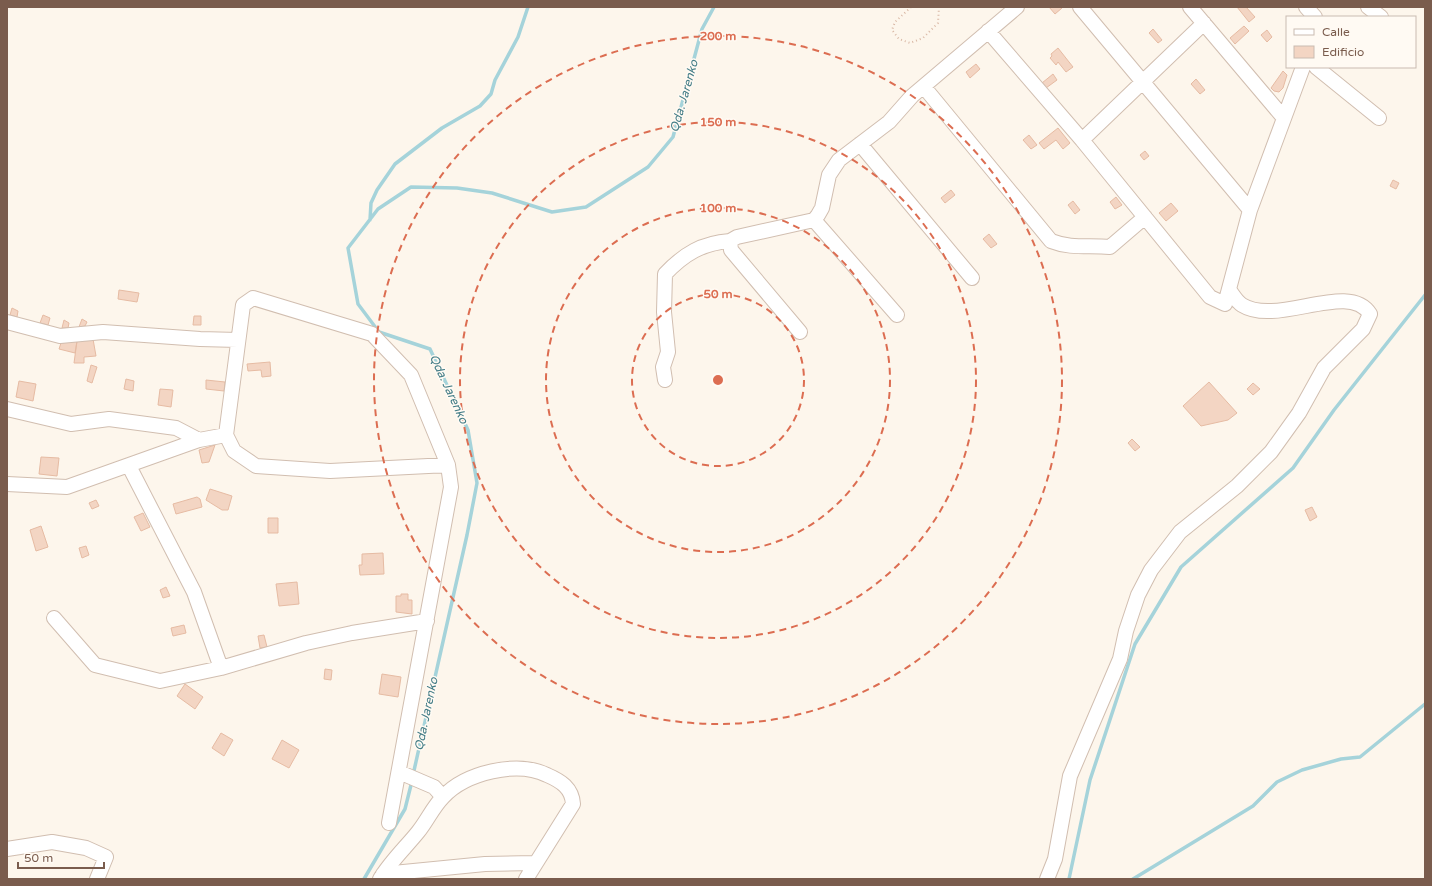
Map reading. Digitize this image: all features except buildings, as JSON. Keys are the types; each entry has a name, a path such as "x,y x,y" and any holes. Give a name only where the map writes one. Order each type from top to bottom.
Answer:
{"street":[{"path":"665,380 663,366 668,352 664,312 666,274 678,261 698,248 712,242 730,241 737,237 814,220 822,208 829,175 839,160 889,122 912,96 1017,7"},
{"path":"1080,7 1250,210"},
{"path":"1190,7 1283,117"},
{"path":"1306,7 1314,16"},
{"path":"1318,16 1323,7"},
{"path":"1368,7 1380,16"},
{"path":"1082,140 1204,23"},
{"path":"988,31 1082,140 1210,297 1225,304 1230,291 1250,210 1283,117 1303,68"},
{"path":"1317,68 1379,118"},
{"path":"924,87 1051,241 1065,247 1110,247 1145,217"},
{"path":"860,144 972,278"},
{"path":"814,220 897,315"},
{"path":"730,241 731,250 800,332"},
{"path":"1047,879 1055,859 1070,776 1120,659 1126,631 1138,595 1151,570 1180,532 1237,486 1271,452 1299,413 1324,368 1364,329 1370,314 1366,307 1332,300 1278,312 1258,311 1241,305 1230,291"},
{"path":"389,823 400,772 451,487 448,465 411,375 372,334 253,298 244,305 226,435 234,451 256,466 330,471 448,465"},
{"path":"7,322 60,336 103,332 200,339 238,340"},
{"path":"7,409 71,424 108,419 176,428 199,440"},
{"path":"7,484 67,487 199,440 226,435"},
{"path":"129,466 194,592 221,668"},
{"path":"54,618 95,665 160,681 221,668 306,643 352,633 427,621"},
{"path":"381,877 422,827 443,797 462,781 503,768 540,771 563,782 572,797 573,804 534,863 526,879"},
{"path":"400,772 434,787 443,797"},
{"path":"7,849 52,842 86,848 106,856 97,879"},
{"path":"381,877 499,863 534,863"}],"path":[{"path":"911,7 895,22 892,30 899,39 910,43 923,38 938,23 939,7"}],"waterway":[{"path":"370,220 371,203 377,190 395,164 442,128 480,106 491,94 495,80 518,37 528,7"},
{"name":"Qda. Jarenko","path":"413,775 467,535 477,483 468,430 430,349 379,332 358,304 348,248 378,209 411,187 457,188 492,193 552,212 586,207 648,167 673,137 702,29 714,7"},
{"path":"1069,879 1090,780 1135,644 1181,567 1293,468 1334,410 1425,295"},
{"path":"1133,879 1253,806 1277,782 1302,770 1341,759 1360,757 1425,704"},
{"name":"Qda. Jarenko","path":"364,879 405,809 412,781"}]}
